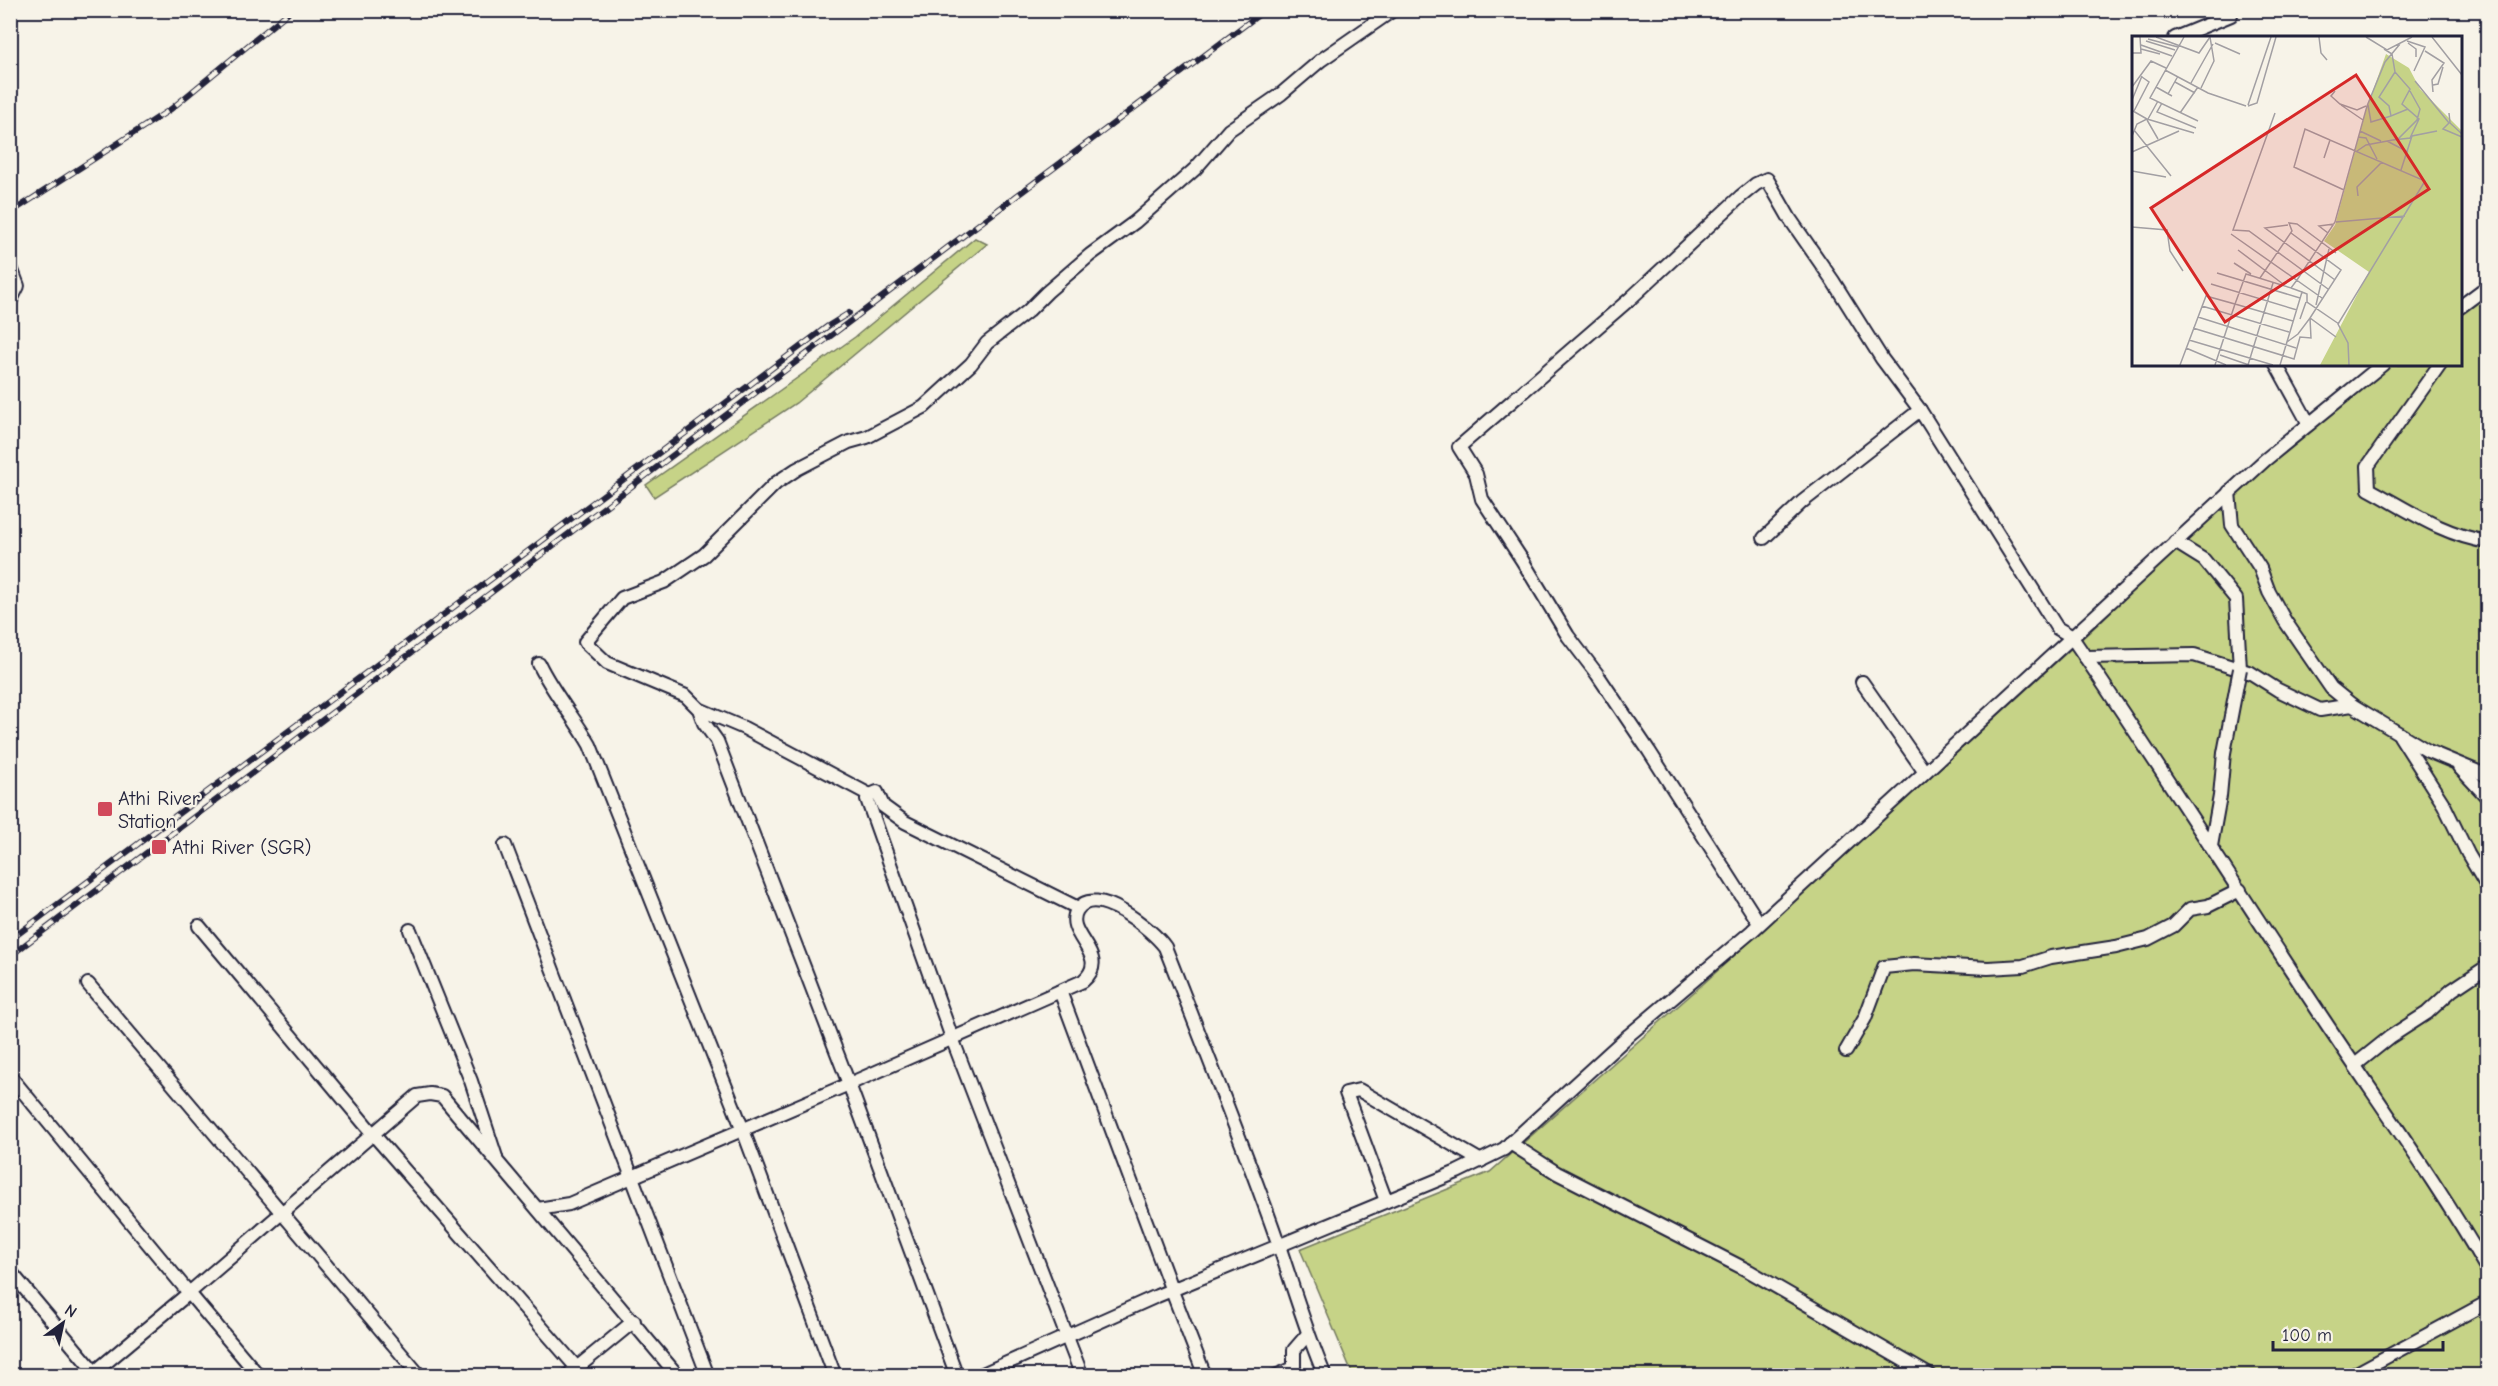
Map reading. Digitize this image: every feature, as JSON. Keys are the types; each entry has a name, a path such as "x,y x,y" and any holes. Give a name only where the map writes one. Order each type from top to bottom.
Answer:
{"street":[{"path":"870,795 744,728 699,709 686,696 607,663 585,642 622,598 664,582 704,555 768,490 797,469 849,442 867,437 924,407 971,364 987,342 1028,311 1090,255 1135,222 1195,169 1229,130 1281,94 1321,60 1393,10"},
{"path":"2180,36 2231,15"},
{"path":"1760,923 1649,751 1597,674 1568,636 1482,499 1476,474 1459,447 1631,298 1740,197 1756,184 1767,179 1790,219 1833,281 1882,359 1920,410 2057,628 2072,636 2454,1212 2487,1271"},
{"path":"10,265 18,286 10,302"},
{"path":"2462,305 2487,286"},
{"path":"2277,366 2309,424"},
{"path":"978,1376 1172,1291 1481,1161 1504,1149 1629,1035 1760,923 2229,492 2381,366"},
{"path":"2439,366 2368,466 2369,489 2433,526 2469,539 2487,542"},
{"path":"1764,538 1802,502 1920,410"},
{"path":"2229,492 2232,525 2260,568 2269,592 2285,621 2331,688 2352,705 2399,735 2456,764 2487,776"},
{"path":"2175,542 2204,560 2236,599 2239,674 2224,753 2220,796 2211,846"},
{"path":"2085,657 2194,655 2251,673 2278,690 2320,710 2352,705"},
{"path":"539,664 555,694 590,745 743,1130 835,1376"},
{"path":"1862,681 1924,771"},
{"path":"699,709 704,723 717,741 849,1084 957,1376"},
{"path":"2399,735 2444,805 2487,888"},
{"path":"2456,764 2487,798"},
{"path":"870,795 877,792 883,806 905,822 1078,908"},
{"path":"870,795 868,805 952,1038 1082,1376"},
{"path":"505,845 708,1376"},
{"path":"1846,1051 1864,1018 1884,967 1914,964 1988,968 2023,966 2051,957 2116,946 2148,939 2173,926 2190,909 2208,906 2240,890"},
{"path":"538,1209 568,1204 1083,981 1089,976 1092,968 1091,953 1075,927 1074,917 1078,908 1090,901 1099,901 1114,906 1158,936 1165,947 1238,1130 1280,1246 1307,1335 1325,1376"},
{"path":"199,926 576,1373 634,1321"},
{"path":"410,930 471,1081 497,1161"},
{"path":"2355,1065 2390,1037 2427,1013 2452,990 2487,966"},
{"path":"88,984 420,1376"},
{"path":"1060,991 1205,1376"},
{"path":"10,1077 259,1376"},
{"path":"1386,1201 1346,1093 1359,1090 1481,1161"},
{"path":"10,1271 95,1374 417,1096 430,1094 442,1096 634,1321 678,1376"},
{"path":"1510,1143 1557,1173 1749,1271 1931,1376"},
{"path":"2351,1376 2487,1302"},
{"path":"1275,1376 1294,1368 1294,1350 1307,1335"}],"green space":[{"path":"975,238 987,244 796,403 654,497 646,485 855,337"},
{"path":"2487,287 2487,1375 1353,1375 1300,1249 1490,1172 1703,984 2098,624 2229,492 2386,366 2462,366 2462,307"}],"railway":[{"path":"10,213 171,109 291,10"},
{"path":"10,956 1265,10"},
{"path":"10,940 828,326 849,313"}],"place":[{"name":"Athi River Station","path":"105,809"},
{"name":"Athi River (SGR)","path":"159,847"}]}
